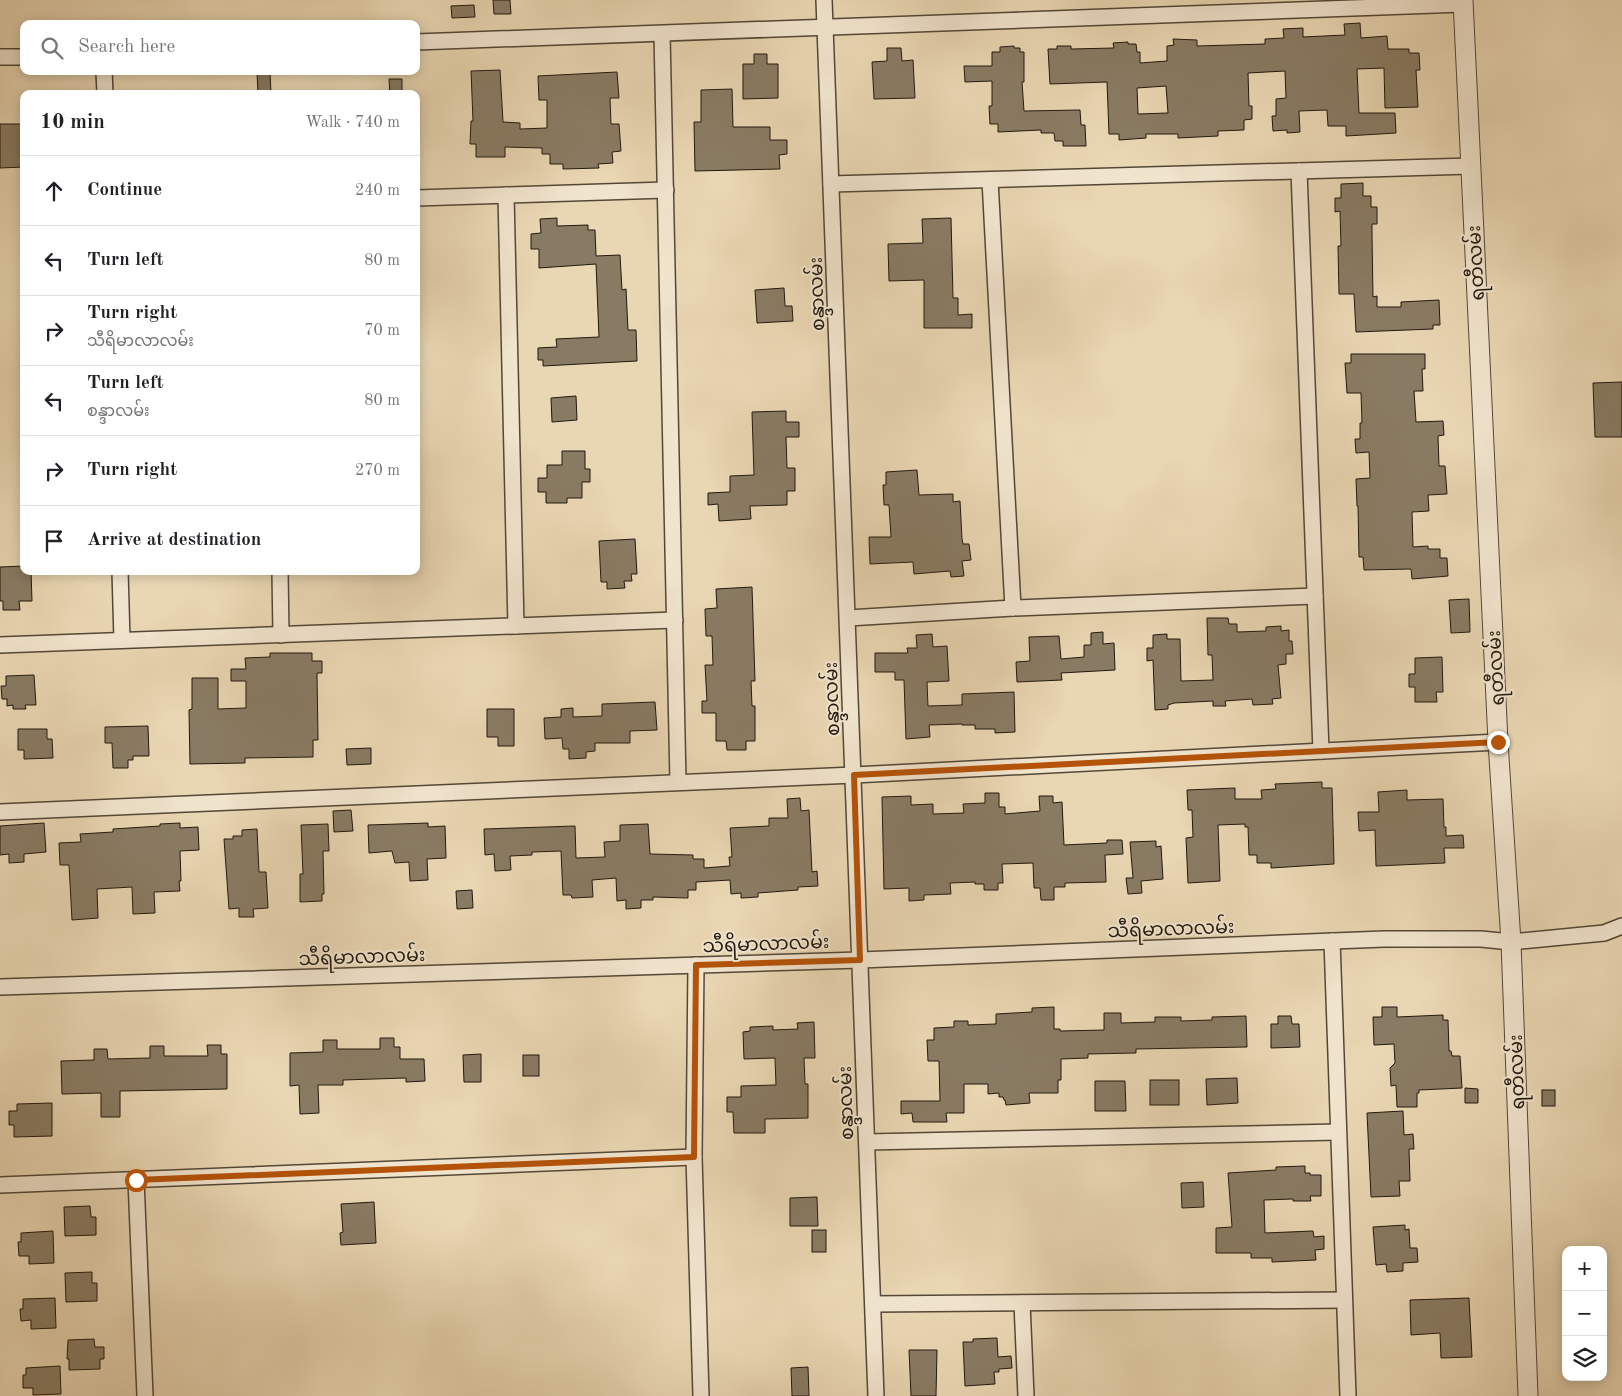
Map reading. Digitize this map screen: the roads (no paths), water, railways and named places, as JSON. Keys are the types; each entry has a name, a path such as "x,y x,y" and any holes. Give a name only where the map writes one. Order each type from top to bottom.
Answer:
{"street":[{"name":"စန္ဒာလမ်း","path":"824,0 876,1396"},
{"path":"420,42 826,28 1463,2"},
{"name":"ရတီလမ်း","path":"1463,2 1498,742 1511,942 1528,1396"},
{"path":"662,34 678,782"},
{"path":"0,57 20,56"},
{"path":"104,75 105,90"},
{"path":"831,184 1471,166"},
{"path":"1299,171 1321,751"},
{"path":"990,180 1013,608"},
{"path":"420,198 666,190"},
{"path":"506,195 516,626"},
{"path":"120,575 122,640"},
{"path":"280,575 281,635"},
{"path":"848,618 1013,608 1315,596"},
{"path":"0,645 675,620"},
{"path":"0,812 854,775 1498,742"},
{"name":"သီရိမာလာလမ်း","path":"0,988 860,960 1384,939 1481,939 1511,942 1604,933 1622,926"},
{"path":"1332,941 1348,1396"},
{"path":"696,965 694,1157 701,1396"},
{"path":"867,1142 1338,1132"},
{"path":"0,1185 694,1157"},
{"path":"136,1180 145,1396"},
{"path":"873,1304 1344,1300"},
{"path":"1022,1303 1026,1396"}]}
